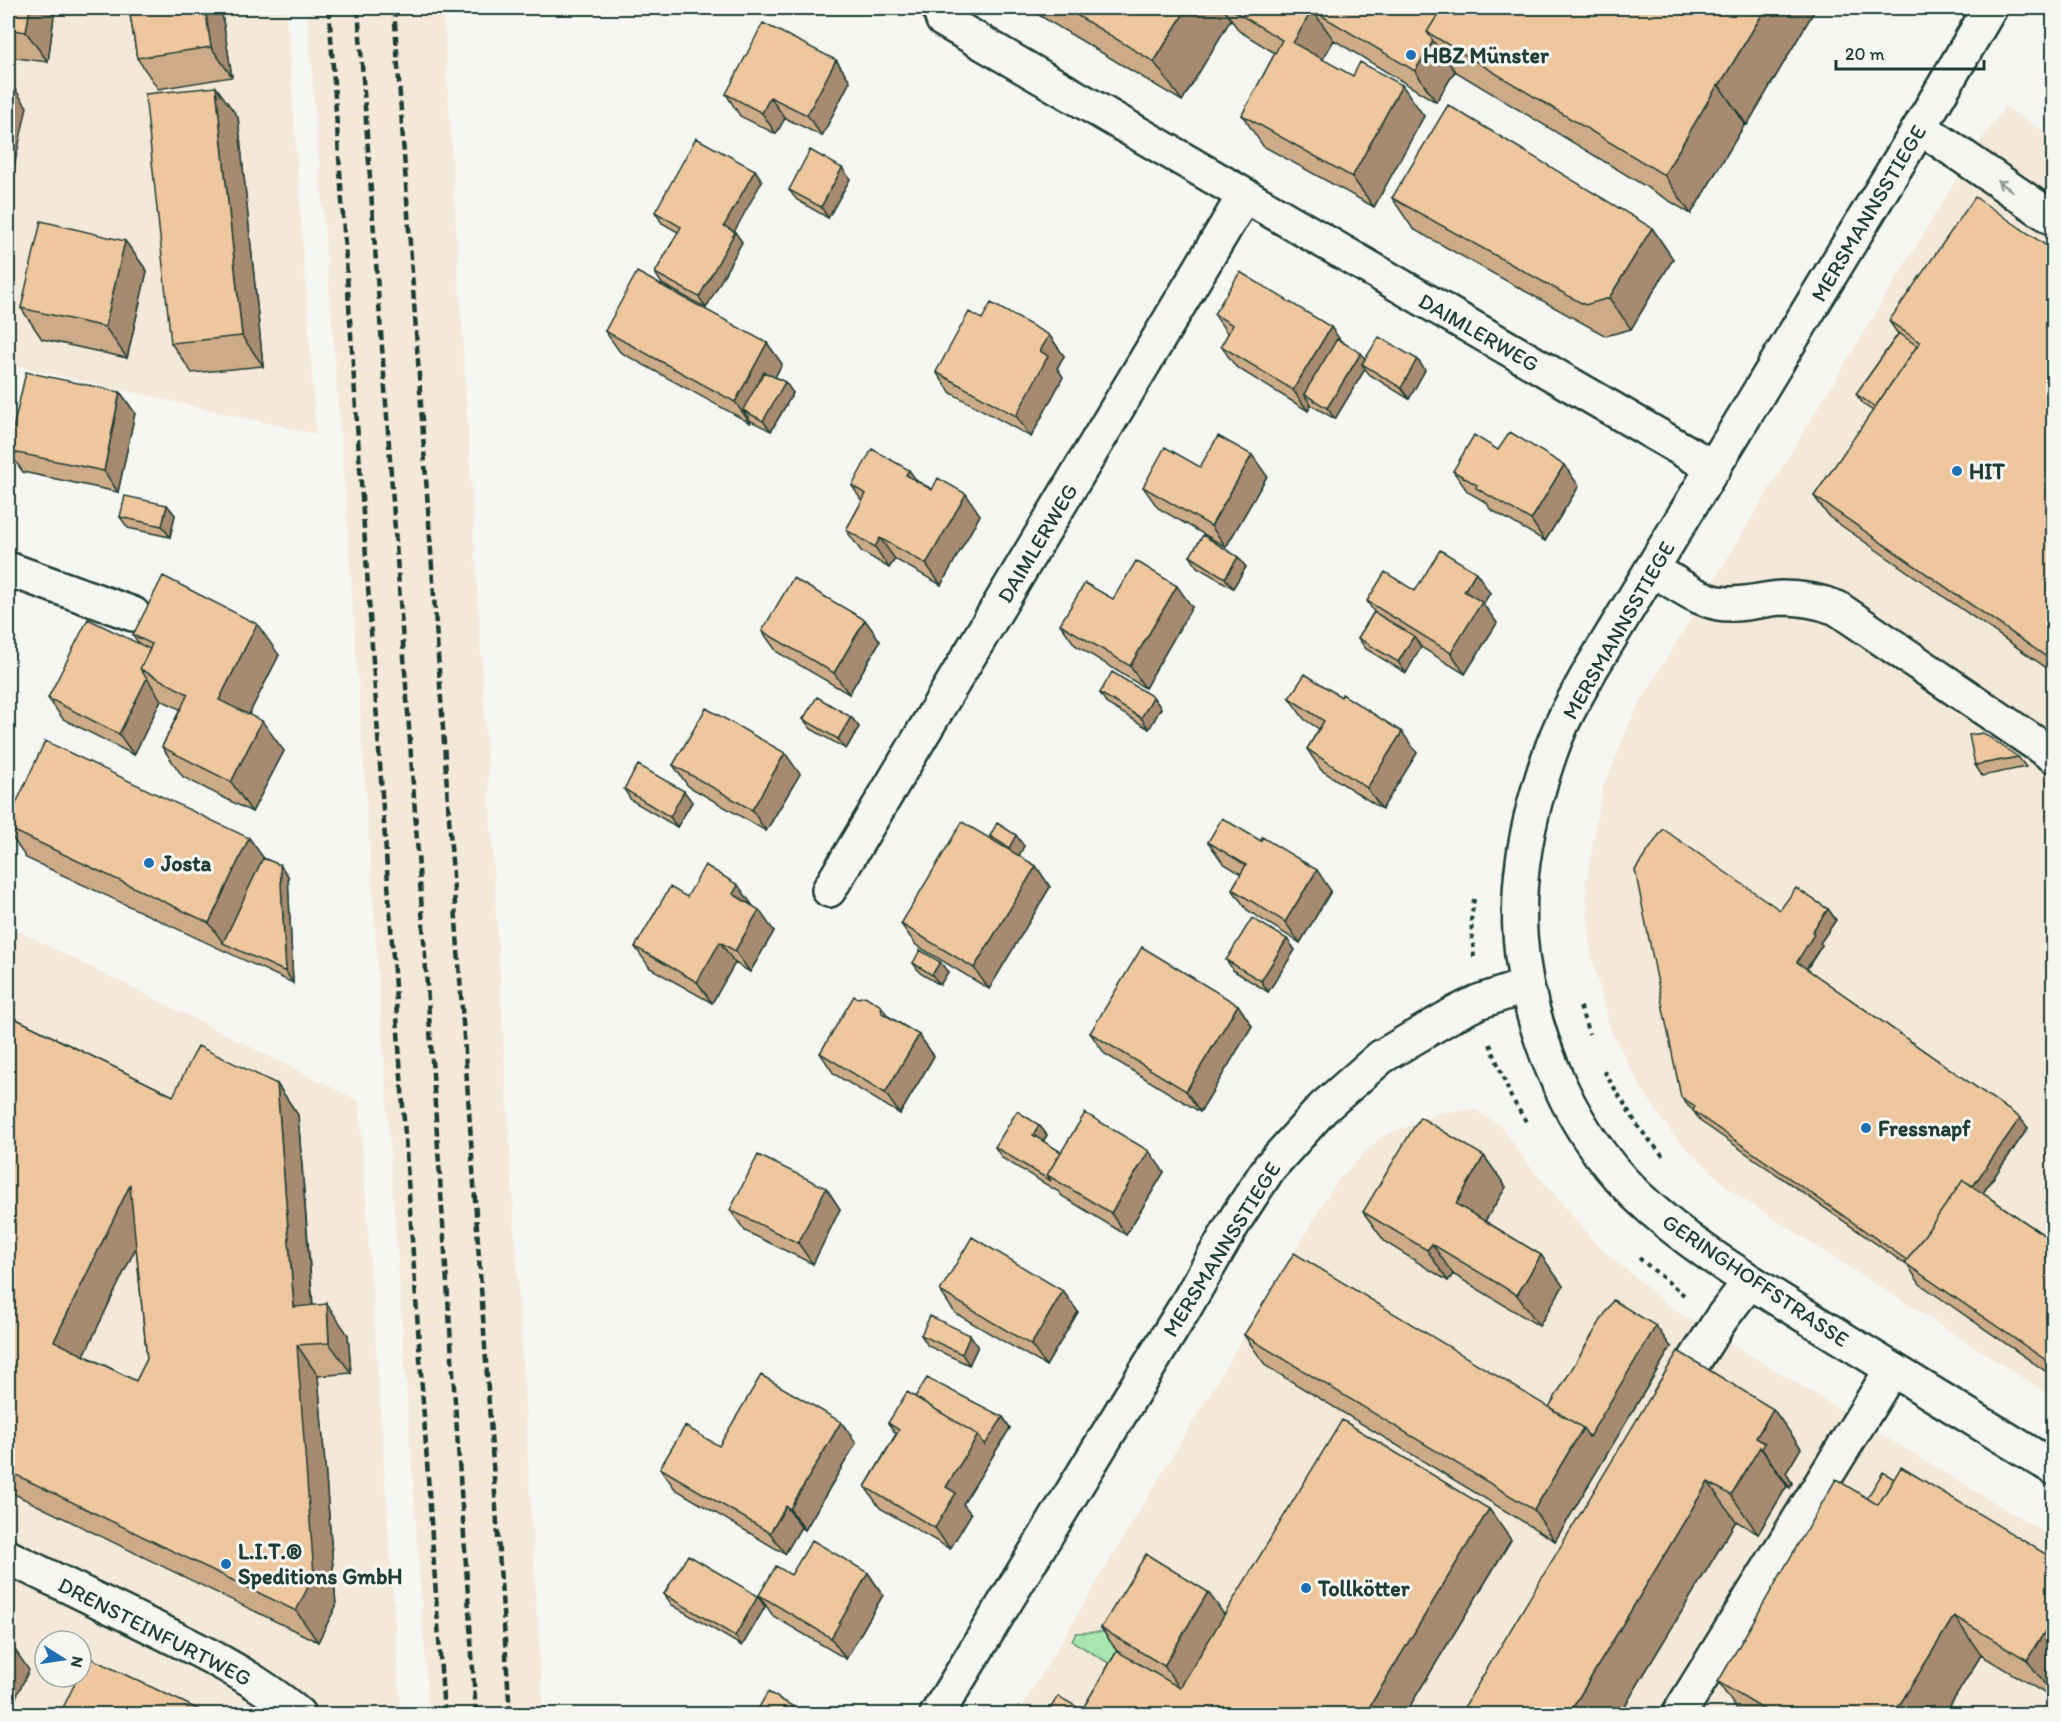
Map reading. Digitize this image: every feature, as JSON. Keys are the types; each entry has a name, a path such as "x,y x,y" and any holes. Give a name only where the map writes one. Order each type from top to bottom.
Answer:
{"street":[{"name":"DAIMLERWEG","path":"939,8 943,20 1714,468"},
{"name":"MERSMANNSSTIEGE","path":"937,1714 1184,1309 1237,1217 1269,1168 1342,1089 1381,1057 1421,1031 1478,1002 1526,986 1518,922 1519,891 1538,791 1560,728 1591,669 1990,8"},
{"path":"1920,127 2054,219"},
{"name":"DAIMLERWEG","path":"829,890 1244,196"},
{"path":"8,569 133,614"},
{"path":"1652,569 1701,598 1719,603 1740,604 1782,598 1817,600 1837,608 2054,756"},
{"name":"GERINGHOFFSTRASSE","path":"1526,986 1535,1020 1559,1084 1594,1144 1634,1193 1657,1214 1693,1243 1750,1281 2054,1468"},
{"path":"1652,1428 1721,1319 1750,1281"},
{"path":"1679,1714 1892,1369"},
{"name":"DRENSTEINFURTWEG","path":"8,1557 213,1657 249,1677 298,1714"}],"path":[{"path":"1475,888 1471,921 1478,1002 1498,1066 1511,1097 1529,1126"},
{"path":"1579,1005 1590,1038"},
{"path":"1604,1070 1639,1128 1669,1164"},
{"path":"1636,1255 1644,1264 1721,1319"},
{"path":"2043,1509 2054,1515"}],"shaded area":[{"path":"8,8 286,8 316,434 8,364"},
{"path":"307,8 443,8 543,1714 429,1714 343,462"},
{"path":"2005,107 2054,138 2053,1397 1735,1194 1674,1136 1640,1086 1611,1030 1591,955 1586,884 1602,791 1634,713 1971,155"},
{"path":"8,926 359,1101 401,1714 8,1714"},
{"path":"1473,1109 1501,1126 1526,1162 1598,1246 1670,1307 2053,1538 2053,1714 1018,1714 1337,1181 1380,1138 1439,1113"}],"green space":[{"path":"1118,1631 1153,1653 1137,1680 1072,1641 1076,1633"}],"building":[{"path":"8,8 30,8 26,32 8,29"},
{"path":"129,8 205,8 211,47 137,58"},
{"path":"1065,8 1187,8 1154,62"},
{"path":"1229,8 1442,8 1427,32 1433,41 1415,71 1312,10 1293,43 1353,76 1360,62 1402,85 1352,177 1242,115 1282,40"},
{"path":"1442,8 1766,8 1664,175 1427,32"},
{"path":"763,23 836,60 807,115 770,97 762,113 726,94"},
{"path":"216,87 242,336 171,343 145,94"},
{"path":"1448,105 1652,228 1609,298 1585,305 1392,198"},
{"path":"696,138 755,170 724,226 735,232 699,297 655,273 681,227 655,212"},
{"path":"810,150 842,168 821,207 789,190"},
{"name":"HIT","path":"1975,197 2054,251 2054,662 1814,496 1920,342 1889,321"},
{"path":"41,221 125,241 105,327 21,308"},
{"path":"637,272 767,343 735,402 605,331"},
{"path":"1240,272 1331,327 1293,390 1221,346 1233,325 1214,314"},
{"path":"991,303 1049,335 1040,351 1048,356 1016,416 936,372 969,312 982,319"},
{"path":"1899,333 1917,346 1875,407 1856,394"},
{"path":"1379,337 1417,359 1401,388 1362,364"},
{"path":"1337,339 1361,353 1327,408 1304,394"},
{"path":"26,372 120,392 104,471 8,451"},
{"path":"764,372 785,382 763,421 743,410"},
{"path":"1510,432 1564,465 1531,520 1476,488 1477,485 1453,471 1474,435 1498,450"},
{"path":"1218,436 1252,455 1211,526 1143,487 1165,447 1200,467"},
{"path":"872,449 909,470 906,475 932,490 938,478 966,494 926,564 880,538 875,547 846,530 866,494 852,486"},
{"path":"125,496 167,505 162,526 120,517"},
{"path":"1203,535 1238,557 1225,578 1190,556"},
{"path":"1440,550 1476,572 1464,591 1482,602 1451,653 1367,601 1385,572 1415,591"},
{"path":"1136,561 1177,586 1130,666 1060,624 1085,583 1113,599"},
{"path":"163,576 257,624 219,700 262,721 231,782 162,747 188,694 140,669 152,644 133,635"},
{"path":"793,578 865,620 834,673 762,631"},
{"path":"1374,612 1414,636 1398,662 1358,638"},
{"path":"88,619 150,649 140,669 147,678 119,734 48,698"},
{"path":"1112,672 1153,697 1141,718 1100,693"},
{"path":"1305,674 1341,697 1342,694 1402,732 1367,788 1307,749 1324,721 1289,698"},
{"path":"817,697 851,717 838,739 803,719"},
{"path":"706,708 785,753 752,810 673,765"},
{"path":"1983,733 2018,757 1975,765 1969,735"},
{"name":"Josta","path":"45,741 249,838 209,923 8,828 8,821"},
{"path":"638,765 684,791 670,817 624,789"},
{"path":"1222,818 1261,841 1262,837 1317,870 1285,922 1232,889 1246,865 1208,842"},
{"path":"962,822 1036,866 974,968 901,924"},
{"path":"997,823 1016,835 1009,848 990,836"},
{"path":"1663,829 1780,910 1796,888 1828,909 1812,932 1814,934 1797,962 2020,1118 1973,1186 1963,1180 1907,1260 1693,1111 1695,1106 1681,1097 1635,870"},
{"path":"263,858 280,865 286,972 223,943"},
{"path":"705,865 738,885 733,894 759,910 735,951 720,942 697,982 635,947 670,887 687,897"},
{"path":"1252,918 1287,939 1261,981 1226,960"},
{"path":"1142,947 1238,1005 1186,1091 1090,1033"},
{"path":"920,950 940,962 932,975 913,963"},
{"path":"854,996 858,998 865,996 881,1006 882,1013 919,1035 885,1093 820,1053"},
{"path":"8,1015 173,1096 198,1046 277,1084 294,1307 327,1304 329,1343 297,1345 314,1575 296,1611 8,1471","holes":["130,1185 147,1359 136,1381 54,1341"]},
{"path":"1017,1111 1039,1125 1033,1135 1061,1152 1047,1175 1051,1181 995,1147"},
{"path":"1085,1113 1149,1151 1111,1213 1047,1175"},
{"path":"1420,1117 1484,1156 1456,1204 1541,1255 1517,1295 1432,1244 1427,1250 1363,1212"},
{"path":"758,1155 826,1188 798,1243 730,1210"},
{"path":"1963,1180 2054,1242 2054,1357 2050,1363 1905,1263"},
{"path":"972,1237 1063,1291 1031,1345 940,1291"},
{"path":"1294,1253 1583,1428 1534,1510 1244,1335"},
{"path":"1613,1300 1656,1326 1589,1437 1583,1428 1549,1407"},
{"path":"930,1316 970,1335 962,1354 921,1335"},
{"path":"1678,1351 1773,1409 1756,1438 1765,1443 1762,1449 1760,1447 1731,1495 1708,1482 1569,1714 1460,1714"},
{"path":"761,1375 841,1422 790,1509 786,1506 770,1533 660,1468 685,1426 719,1446"},
{"path":"927,1378 1003,1417 985,1445 978,1435 915,1397"},
{"path":"907,1392 978,1435 946,1487 956,1493 935,1528 865,1487 899,1430 888,1423"},
{"path":"1342,1420 1489,1509 1365,1714 1047,1714 1058,1696 1082,1710 1117,1651 1180,1688"},
{"path":"1901,1467 2054,1559 2054,1617 2027,1660 1954,1616 1894,1714 1771,1714 1718,1682 1836,1479 1878,1505"},
{"path":"1883,1472 1894,1479 1878,1505 1867,1498"},
{"path":"812,1540 868,1573 831,1638 759,1595 776,1566 791,1575"},
{"path":"1146,1554 1208,1592 1164,1666 1101,1628"},
{"path":"688,1555 758,1596 735,1636 664,1594"},
{"path":"93,1659 208,1714 60,1714 72,1689 93,1689"},
{"path":"768,1692 806,1714 755,1714"}],"railway":[{"path":"329,8 444,1714"},
{"path":"358,8 476,1714"},
{"path":"394,8 510,1714"}],"place":[{"name":"HBZ Münster","path":"1411,55"},
{"name":"HIT","path":"1957,471"},
{"name":"Josta","path":"149,863"},
{"name":"Fressnapf","path":"1866,1128"},
{"name":"L.I.T.® Speditions GmbH","path":"226,1564"},
{"name":"Tollkötter","path":"1306,1588"}]}
